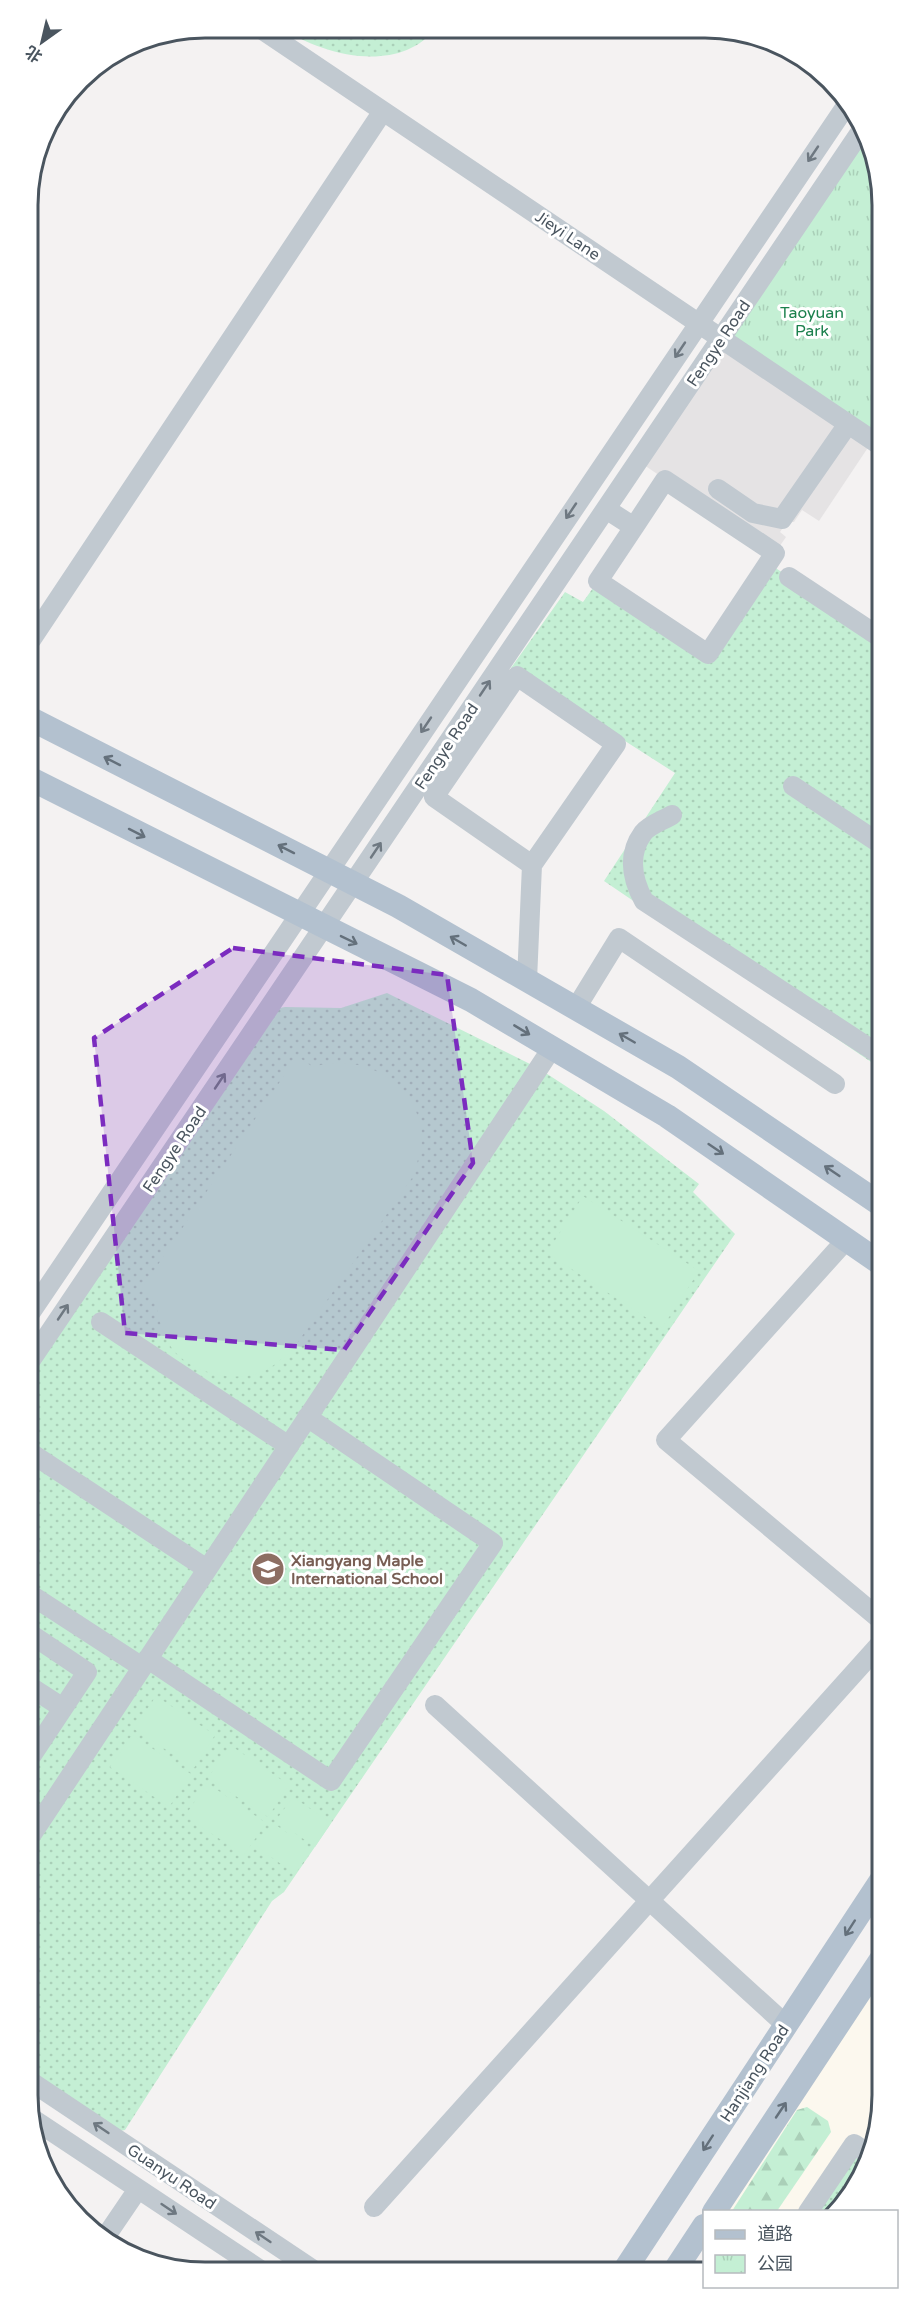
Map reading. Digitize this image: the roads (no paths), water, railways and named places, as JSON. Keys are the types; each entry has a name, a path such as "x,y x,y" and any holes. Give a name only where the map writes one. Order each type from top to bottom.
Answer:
{"main road":[{"path":"38,722 398,906 678,1067 872,1198"},
{"path":"38,782 297,915 471,1000 667,1116 872,1257"},
{"name":"Hanjiang Road","path":"630,2262 872,1894"},
{"path":"715,2210 872,1973"},
{"path":"680,2262 703,2229"}],"street":[{"name":"Jieyi Lane","path":"274,38 872,440"},
{"name":"Fengye Road","path":"37,1302 327,870 843,110"},
{"path":"38,630 383,111"},
{"name":"Fengye Road","path":"37,1351 858,136"},
{"path":"718,489 753,513 782,519 848,423"},
{"path":"665,480 775,553 708,654 598,581 634,527 665,480"},
{"path":"606,509 634,527"},
{"path":"789,577 872,632"},
{"path":"527,980 532,865 616,744 517,676 434,797 532,865"},
{"path":"793,786 872,838"},
{"path":"672,815 644,831 632,858 634,883 644,901 872,1049"},
{"path":"576,1008 619,938 835,1084"},
{"path":"37,1826 552,1048"},
{"path":"847,1239 666,1440 872,1612"},
{"path":"101,1322 289,1446"},
{"path":"37,1599 145,1663 331,1781 493,1543 308,1418"},
{"path":"37,1457 207,1569"},
{"path":"37,1639 87,1672 37,1745"},
{"path":"374,2207 872,1653"},
{"path":"37,1691 63,1708"},
{"path":"435,1705 786,2025"},
{"name":"Guanyu Road","path":"37,2086 302,2262"},
{"name":"Guanyu Road","path":"40,2124 248,2262"},
{"path":"809,2210 854,2144 863,2150"},
{"path":"109,2232 138,2189"}],"place":[{"name":"Xiangyang Maple International School","path":"268,1569"}],"park label":[{"name":"Taoyuan Park","path":"812,321"}]}
